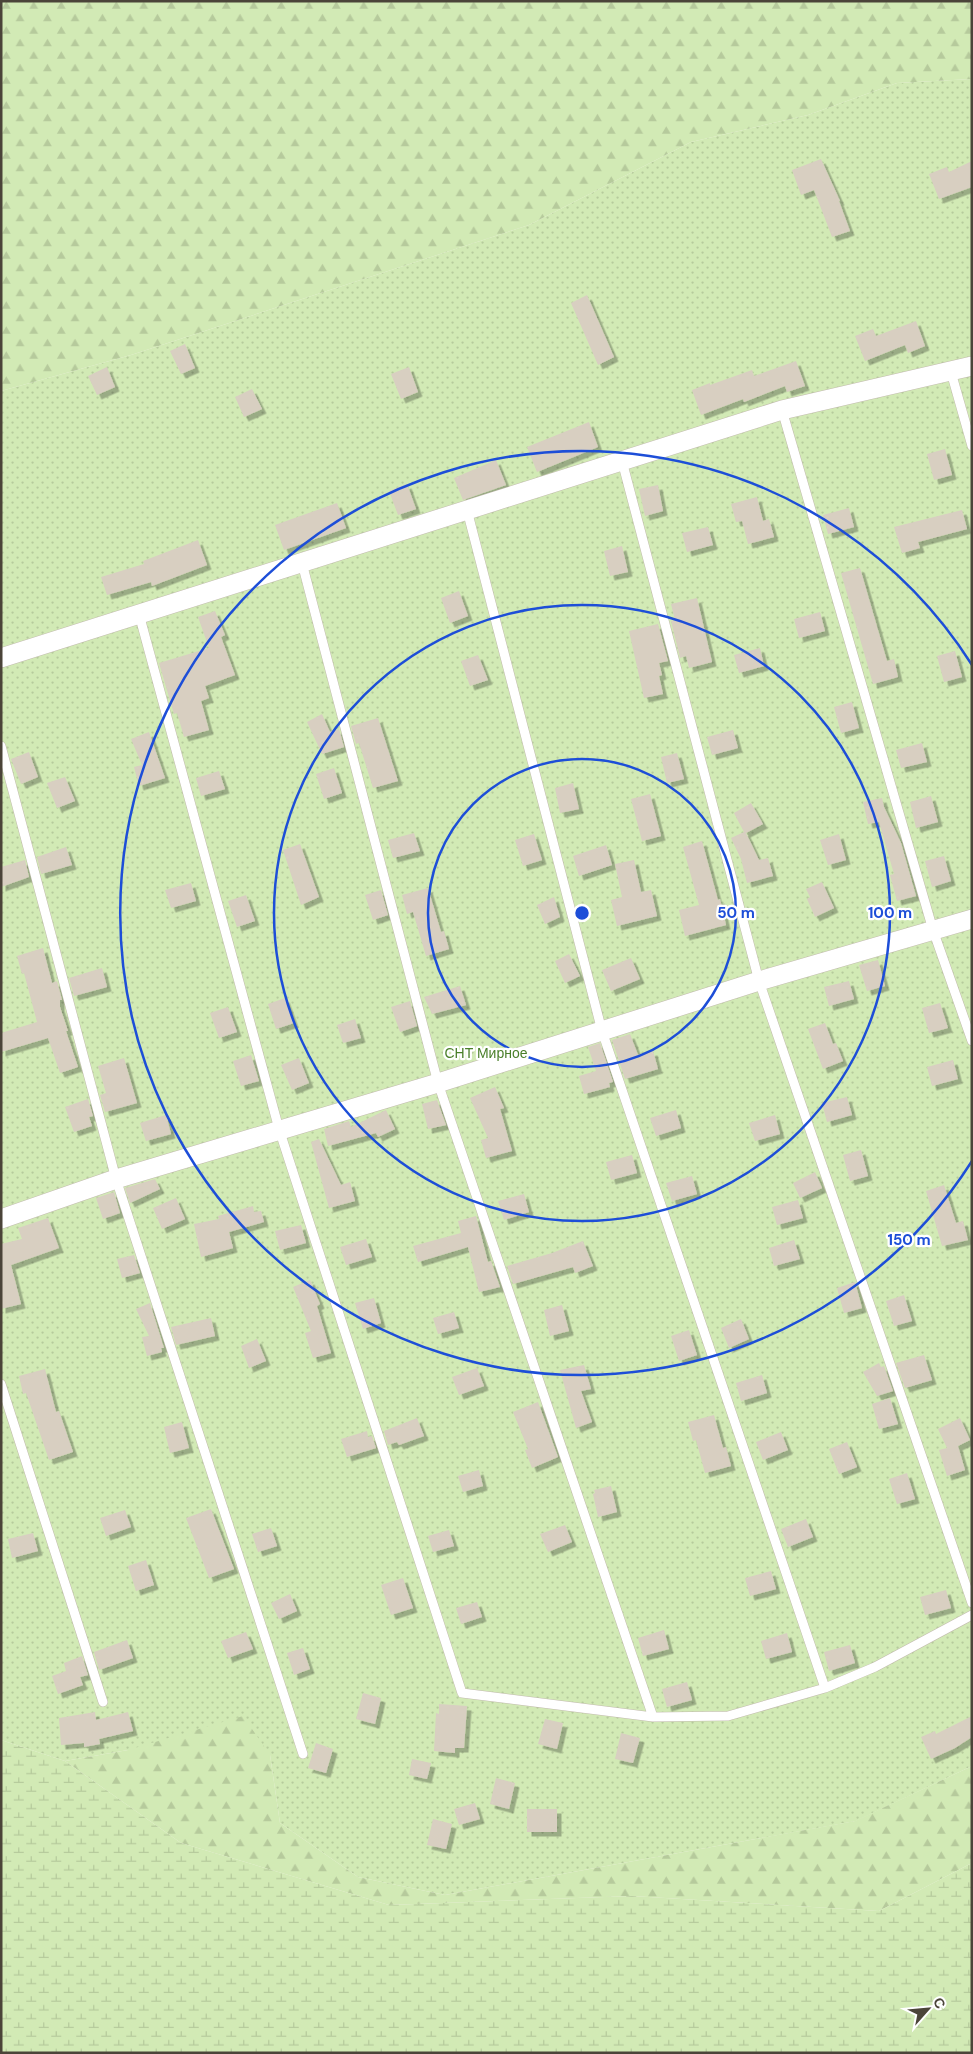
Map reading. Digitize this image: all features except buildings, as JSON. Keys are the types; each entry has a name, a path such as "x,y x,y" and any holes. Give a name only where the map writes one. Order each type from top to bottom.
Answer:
{"street":[{"path":"1,658 782,410 972,366"},
{"path":"1,1219 116,1179 438,1083 759,981 972,918"}],"lane":[{"path":"951,372 972,446"},
{"path":"782,410 932,930 972,1040"},
{"path":"622,461 759,981 972,1603"},
{"path":"467,510 602,1031 825,1688"},
{"path":"302,563 438,1083 652,1717"},
{"path":"139,614 279,1129 462,1693 652,1717 728,1716 825,1688 876,1667 972,1615"},
{"path":"1,746 116,1179 303,1754"},
{"path":"1,1384 103,1702"}],"green space":[{"path":"1,1 972,1 972,79 897,83 808,115 691,142 529,225 131,355 1,391"},
{"name":"СНТ Мирное","path":"972,79 972,1766 856,1821 445,1895 358,1877 280,1823 270,1755 128,1750 65,1761 1,1740 1,391 131,355 529,225 691,142 808,115 897,83"},
{"path":"243,1716 270,1755 280,1823 358,1877 445,1895 855,1821 972,1766 972,1863 879,1911 632,1896 389,1905 181,1843 65,1761 128,1750"},
{"path":"1,1740 65,1761 181,1843 389,1905 632,1896 879,1911 972,1863 972,2053 1,2053"}]}
